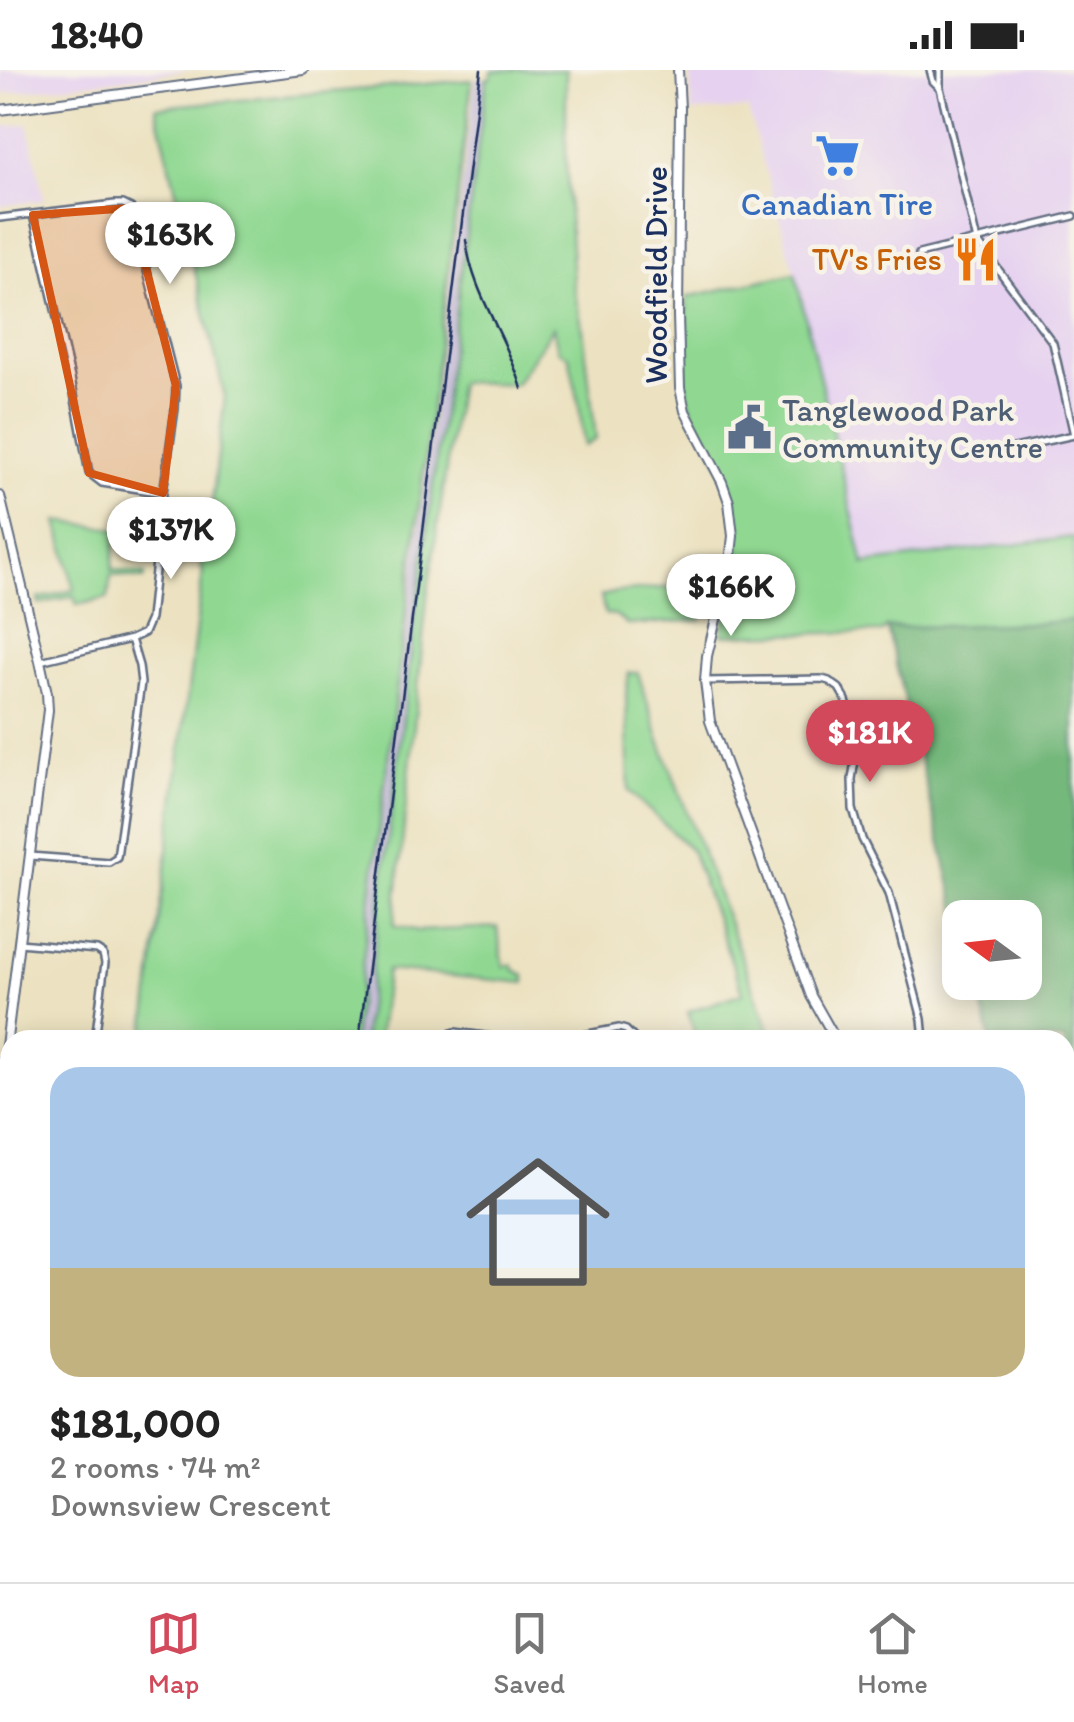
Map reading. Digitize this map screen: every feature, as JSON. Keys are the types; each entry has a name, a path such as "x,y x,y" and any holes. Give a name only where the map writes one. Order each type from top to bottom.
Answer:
{"street":[{"path":"0,110 303,70"},
{"name":"Woodfield Drive","path":"678,70 680,388 685,411 722,482 733,536 708,656 708,710 811,996 830,1030"},
{"path":"930,70 940,88"},
{"path":"940,70 940,88 977,241 1053,343 1074,435 982,455"},
{"path":"0,218 115,204 131,208 176,386 150,618 144,633 40,661"},
{"path":"33,215 89,474 102,483 163,493"},
{"path":"919,254 1074,216"},
{"path":"0,496 40,661 48,714 5,1030"},
{"path":"30,856 109,862 117,858 141,683 131,639"},
{"path":"705,682 830,680 839,688 846,700 855,738 853,808 862,839 889,893 923,1030"},
{"path":"18,942 97,950 103,954 97,1030"}],"highlighted area":[{"path":"131,208 176,386 163,493 89,473 33,215"}],"shaded area":[{"path":"0,70 193,70 0,94"},
{"path":"690,70 1074,70 1074,537 865,564 795,273 748,109 692,112"},
{"path":"476,77 487,78 463,241 365,1030 355,1030"},
{"path":"28,124 44,200 0,206 0,127"}],"green space":[{"path":"566,70 573,284 583,330 596,439 584,446 569,356 558,350 553,327 515,384 459,382 427,597 394,925 419,931 497,927 504,967 512,964 514,970 525,975 525,983 387,970 379,1030 364,1030 487,78 491,78 492,71"},
{"path":"472,80 354,1030 145,1030 225,397 156,107"},
{"path":"795,273 864,564 1074,537 1074,620 887,628 882,632 722,635 739,529 734,497 692,412 684,379 687,297"},
{"path":"58,521 117,529 112,570 145,574 144,579 111,575 108,598 77,605 74,596 39,604 38,599 74,590"},
{"path":"705,584 701,620 627,625 616,615 605,614 601,596 617,592"},
{"path":"1074,620 1074,1030 988,1030 981,1000 1042,1000 1042,900 955,900 887,628"},
{"path":"629,673 638,673 769,1030 694,1030 688,1012 743,993 691,850 629,791"}],"railway":[{"path":"360,1030 481,70"},
{"path":"466,240 475,279 522,389"}],"place":[{"name":"Canadian Tire","path":"837,156"},
{"name":"TV's Fries","path":"975,259"},
{"name":"Tanglewood Park Community Centre","path":"749,428"}]}
